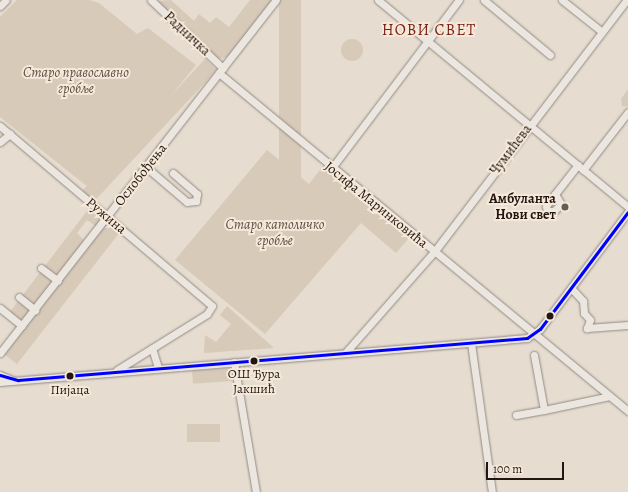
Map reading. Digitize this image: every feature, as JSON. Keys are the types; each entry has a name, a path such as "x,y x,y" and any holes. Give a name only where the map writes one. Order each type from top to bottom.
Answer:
{"street":[{"path":"0,6 6,0"},
{"name":"Радничка","path":"151,0 221,71"},
{"name":"Ослобођења","path":"0,359 2,351 276,0"},
{"path":"378,0 531,125 628,207"},
{"path":"331,169 459,0"},
{"path":"484,0 550,55"},
{"path":"562,0 601,31"},
{"name":"Чумићева","path":"346,352 434,252 601,31 627,0"},
{"name":"Јосифа Маринковића","path":"221,71 331,169 628,411"},
{"path":"555,194 628,112"},
{"name":"Ружина","path":"0,126 212,306 207,314 152,348"},
{"path":"0,142 10,134"},
{"path":"146,167 187,202 196,201 196,194 173,173"},
{"path":"0,382 116,371 472,343 534,335 628,212"},
{"path":"41,268 58,280"},
{"path":"571,288 583,301 585,314 590,320 587,328 628,325"},
{"path":"19,297 35,310"},
{"path":"0,308 22,326"},
{"path":"472,343 492,492"},
{"path":"116,371 152,348 158,368"},
{"path":"534,355 544,410"},
{"path":"234,362 256,492"},
{"path":"0,375 18,380"},
{"path":"516,415 610,396"}],"green space":[{"name":"Старо православно гробље","path":"17,0 89,0 99,3 137,34 148,28 196,65 93,191 0,117 0,17"},
{"path":"171,0 194,21 199,14 210,23 216,17 229,27 250,0 273,0 228,57 217,59 157,1"},
{"path":"279,0 301,0 301,274 279,274"},
{"path":"352,39 356,40 362,46 362,54 356,60 352,61 348,60 342,54 341,50 342,46 348,40"},
{"path":"205,59 217,70 93,202 82,191"},
{"path":"628,89 628,107 622,106 621,99"},
{"name":"Старо католичко гробље","path":"267,150 309,184 323,166 409,238 396,253 361,223 265,334 175,260"},
{"path":"90,207 104,217 97,227 87,220 77,233 85,241 22,322 9,313"},
{"path":"107,221 120,232 17,364 4,354 9,346"},
{"path":"227,306 274,348 204,353 205,335 216,342 231,324 220,315"},
{"path":"231,368 232,381 193,384 192,371"},
{"path":"187,424 220,424 220,442 187,442"}],"transit line":[{"path":"0,375 18,380 527,338 540,329 628,212"}],"place":[{"name":"Амбуланта Нови свет","path":"565,207"},
{"name":"ОШ Ђура Јакшић","path":"254,361"},
{"name":"Пијаца","path":"70,376"}],"district":[{"name":"НОВИ СВЕТ","path":"429,30"}]}
